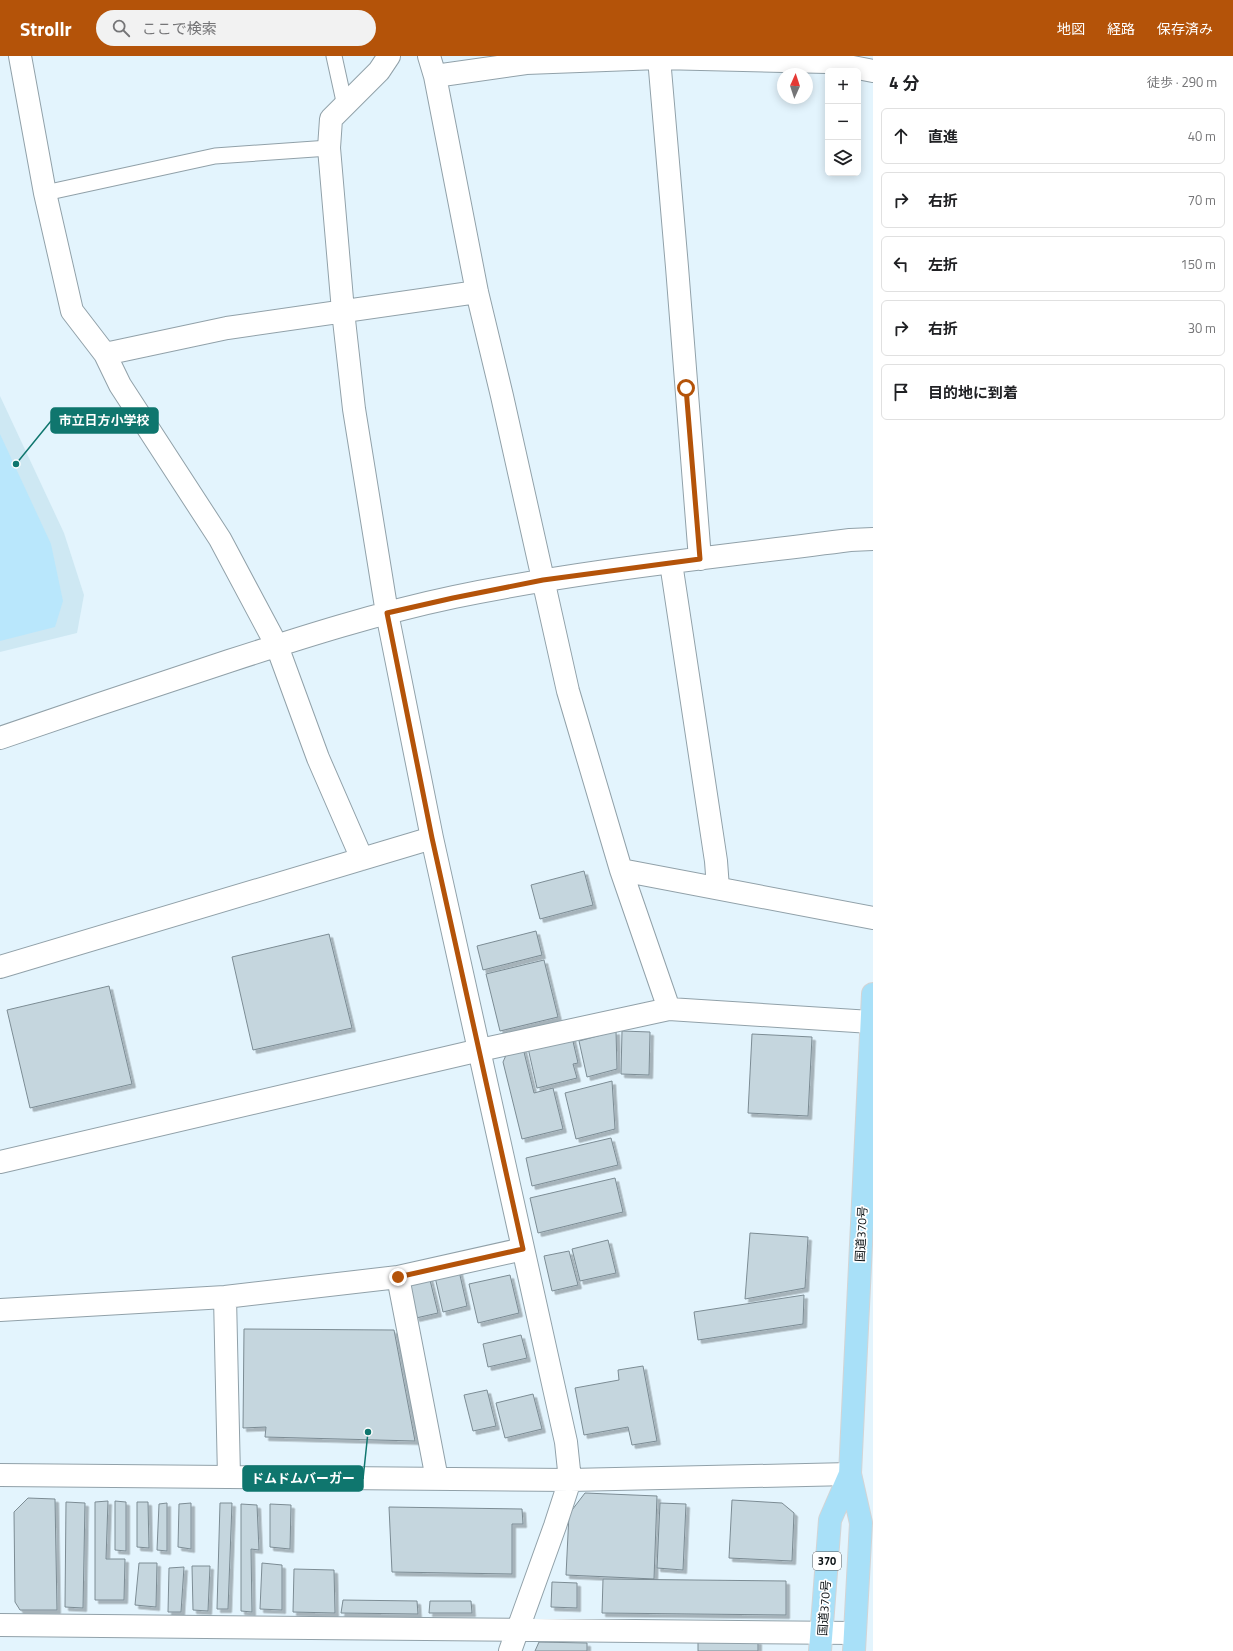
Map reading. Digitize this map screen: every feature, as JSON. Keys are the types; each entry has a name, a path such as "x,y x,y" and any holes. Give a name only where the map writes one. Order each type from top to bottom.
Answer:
{"highway":[{"name":"国道370号","path":"854,1642 861,1523 850,1474 873,994"},
{"name":"国道370号","path":"821,1642 830,1520 850,1474"}],"street":[{"path":"20,56 45,193 72,311 105,354 120,385 220,539 277,646 318,758 362,859"},
{"path":"389,56 379,71 345,106 331,118 329,148 343,311 354,409 387,613 432,838 566,1442 570,1480 555,1526 516,1630 510,1651"},
{"path":"659,58 700,559"},
{"path":"668,1009 621,870 568,691 502,396 477,292 432,66 659,58 827,62 873,71"},
{"path":"105,354 227,328 477,292"},
{"path":"0,738 98,704 277,646 387,613 543,580 850,540 873,539"},
{"path":"672,563 718,888"},
{"path":"0,967 432,838"},
{"path":"621,870 873,918"},
{"path":"0,1162 480,1050 668,1009 871,1022"},
{"path":"0,1310 225,1296 398,1277 523,1249"},
{"path":"398,1277 437,1479"},
{"path":"225,1296 229,1477"},
{"path":"0,1475 570,1480 850,1474"},
{"path":"0,1625 516,1630 854,1642"}],"lane":[{"path":"334,56 345,106"},
{"path":"45,193 215,156 329,148"}],"shaded area":[{"path":"0,396 64,533 84,595 77,633 0,652"},
{"path":"0,434 51,544 63,601 55,627 0,641"}],"building":[{"path":"584,871 593,905 540,919 531,885"},
{"path":"536,931 542,955 483,970 477,946"},
{"path":"329,934 352,1028 253,1050 232,957"},
{"path":"544,960 558,1017 500,1031 486,974"},
{"path":"109,986 132,1084 30,1108 7,1010"},
{"path":"616,1031 617,1069 587,1077 579,1041"},
{"path":"622,1031 650,1032 649,1075 621,1074"},
{"path":"752,1034 812,1037 808,1116 748,1113"},
{"path":"572,1037 578,1063 573,1064 577,1078 537,1088 528,1048"},
{"path":"523,1048 534,1093 553,1088 563,1129 522,1139 503,1062 507,1053"},
{"path":"612,1081 615,1129 576,1139 565,1093"},
{"path":"611,1138 618,1165 532,1186 526,1158"},
{"path":"615,1178 623,1212 538,1233 530,1198"},
{"path":"750,1233 808,1237 805,1288 745,1299"},
{"path":"608,1240 616,1273 580,1281 572,1249"},
{"path":"569,1251 578,1285 552,1291 544,1256"},
{"path":"459,1271 467,1306 443,1312 435,1277"},
{"path":"510,1275 519,1313 478,1323 469,1284"},
{"path":"429,1276 438,1313 416,1318 407,1282"},
{"path":"804,1295 803,1324 698,1340 694,1312"},
{"path":"244,1329 394,1330 415,1441 265,1437 266,1427 243,1428"},
{"path":"521,1335 527,1358 488,1367 483,1344"},
{"path":"643,1366 657,1441 632,1445 628,1427 584,1435 575,1388 619,1380 618,1370"},
{"path":"487,1390 496,1426 473,1431 464,1395"},
{"path":"533,1394 542,1429 505,1438 496,1403"},
{"path":"585,1493 657,1496 654,1579 566,1575 569,1514"},
{"path":"28,1498 55,1499 57,1610 20,1610 15,1602 14,1512"},
{"path":"732,1500 782,1503 794,1513 792,1561 729,1558"},
{"path":"108,1501 106,1559 125,1559 124,1600 95,1600 95,1502"},
{"path":"115,1501 126,1502 126,1551 115,1550"},
{"path":"66,1502 85,1503 83,1608 65,1607"},
{"path":"137,1502 148,1502 149,1548 137,1547"},
{"path":"167,1503 167,1551 157,1550 159,1504"},
{"path":"191,1503 191,1549 178,1547 179,1504"},
{"path":"220,1503 232,1503 228,1609 217,1609"},
{"path":"660,1503 686,1504 683,1570 657,1568"},
{"path":"241,1504 257,1505 259,1550 251,1549 252,1612 241,1611"},
{"path":"270,1504 291,1505 290,1549 270,1547"},
{"path":"389,1507 522,1509 523,1524 512,1524 512,1574 392,1572"},
{"path":"139,1563 157,1563 156,1607 135,1605"},
{"path":"262,1563 282,1565 282,1610 260,1609"},
{"path":"192,1566 210,1566 208,1611 193,1610"},
{"path":"184,1567 181,1612 168,1612 169,1568"},
{"path":"294,1569 334,1570 335,1613 293,1612"},
{"path":"603,1579 786,1581 786,1615 602,1613"},
{"path":"552,1582 577,1583 577,1608 551,1607"},
{"path":"343,1600 417,1601 418,1614 341,1613"},
{"path":"430,1601 471,1601 472,1613 429,1613"},
{"path":"698,1640 758,1641 758,1651 698,1651"},
{"path":"539,1642 587,1643 587,1651 535,1651"}],"place":[{"name":"市立日方小学校","path":"16,464"},
{"name":"ドムドムバーガー","path":"368,1432"}],"route":[{"path":"398,1277 523,1249 432,838 387,613 543,580 700,559 686,388"}]}
